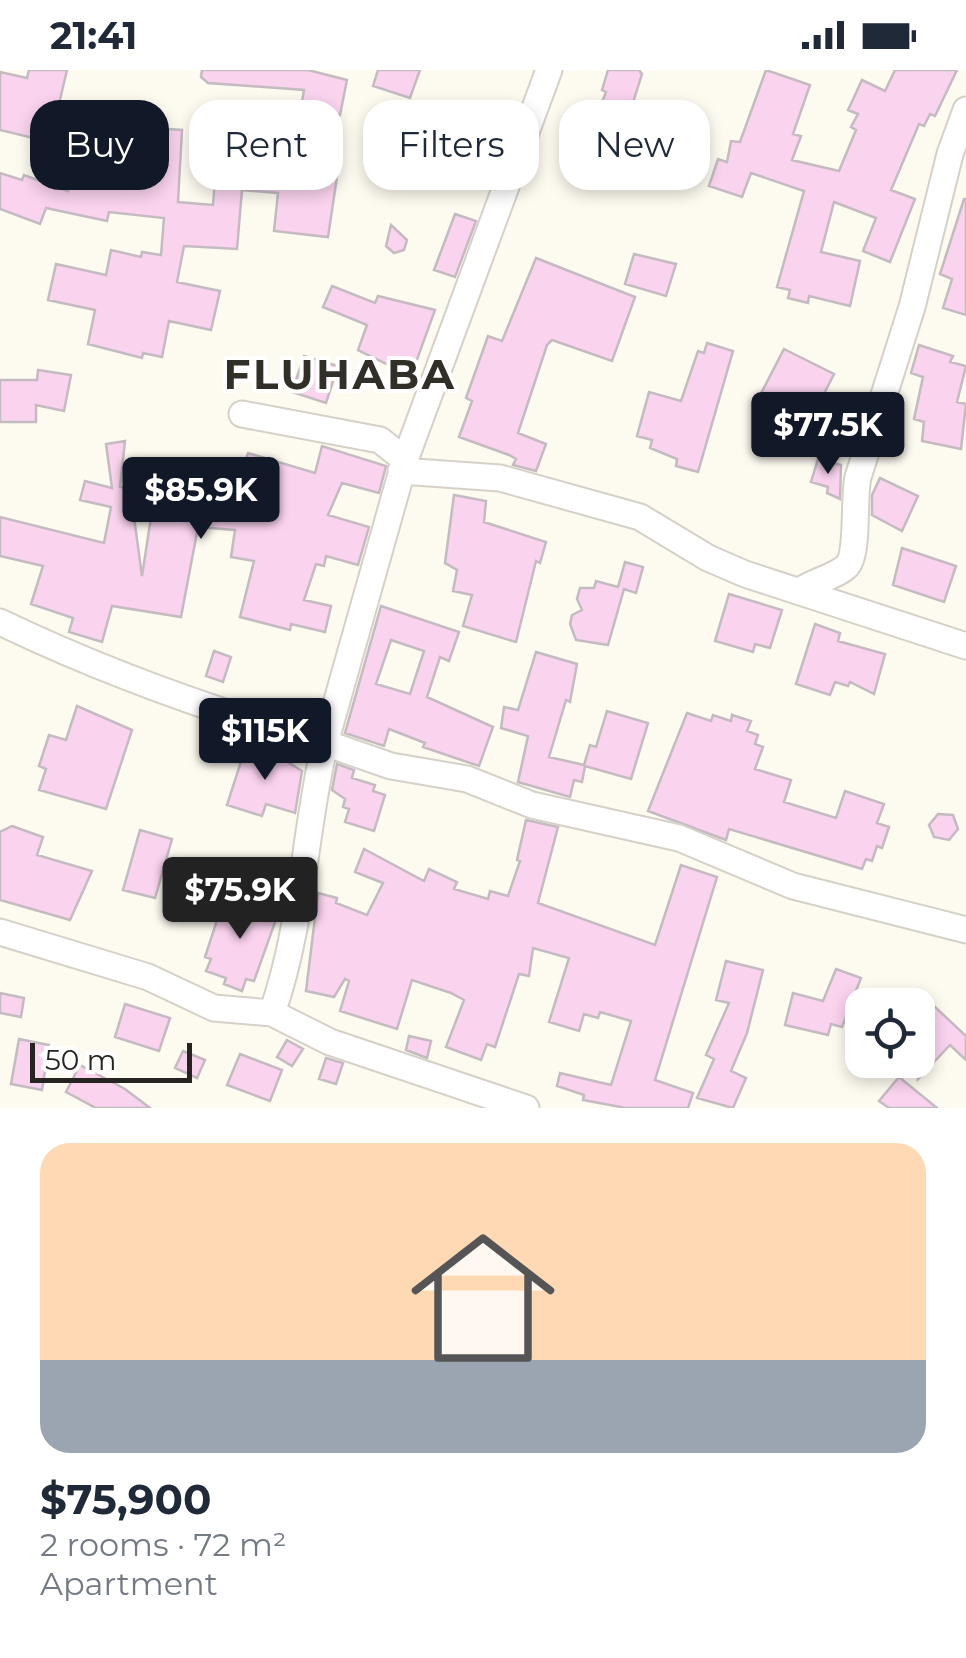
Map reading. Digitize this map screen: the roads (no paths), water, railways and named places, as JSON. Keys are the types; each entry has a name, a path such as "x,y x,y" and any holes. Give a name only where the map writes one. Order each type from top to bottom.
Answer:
{"street":[{"path":"272,1013 303,895 308,816 325,743 403,466 549,70"},
{"path":"802,589 847,566 856,548 852,502 858,477 912,307 950,154 966,110"},
{"path":"242,414 380,440 403,466 500,478 640,516 708,558 745,574 802,589 966,646"},
{"path":"0,622 88,664 224,714 391,766 467,779 532,806 680,838 794,886 966,930"},
{"path":"0,932 148,977 214,1008 272,1013 330,1042 526,1108"}],"district":[{"name":"FLUHABA","path":"340,374"}]}
